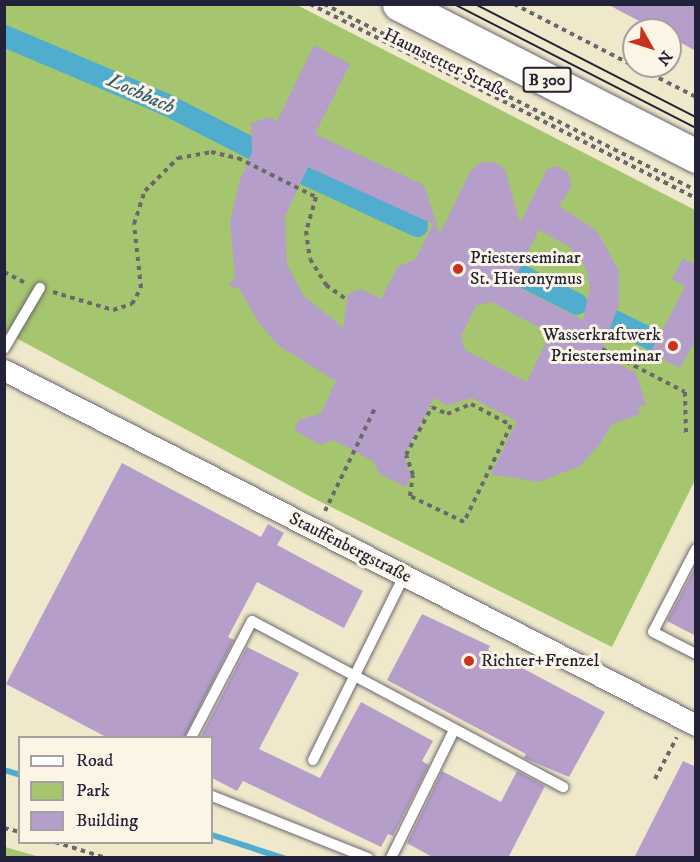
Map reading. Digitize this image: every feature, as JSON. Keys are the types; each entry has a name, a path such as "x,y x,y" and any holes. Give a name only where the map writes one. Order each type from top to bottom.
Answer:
{"main road":[{"name":"Haunstetter Straße","path":"399,4 696,156"}],"street":[{"name":"Stauffenbergstraße","path":"4,370 691,722"}],"lane":[{"path":"4,349 40,288"},
{"path":"696,549 653,632 696,654"},
{"path":"313,760 404,576"},
{"path":"192,736 252,621 355,673 454,730 563,787"},
{"path":"391,858 454,730"},
{"path":"213,796 368,858"}],"path":[{"path":"310,4 696,198"},
{"name":"Haunstetter Straße","path":"324,4 696,190"},
{"path":"514,4 622,60"},
{"path":"658,78 696,97"},
{"path":"4,272 40,288 113,310 132,304 141,288 134,224 145,191 178,158 211,152 238,158 316,197 306,231 310,259 326,285 346,299"},
{"path":"602,349 685,392 686,433"},
{"path":"471,404 511,425 464,522 410,496 413,475 406,455 432,407 447,414 471,404"},
{"path":"315,531 376,406"},
{"path":"655,779 691,722"},
{"path":"58,844 106,858"}],"green space":[{"path":"4,5 297,5 695,210 695,480 612,647 313,498 5,332"},
{"path":"5,847 40,857 5,857"}],"building":[{"path":"607,4 696,4 696,51 682,43 682,18 633,18"},
{"name":"Priesterseminar St. Hieronymus","path":"314,45 350,64 315,134 424,185 440,234 471,170 481,162 494,162 505,169 520,223 547,169 557,166 569,173 571,187 559,206 597,231 619,271 619,304 604,344 606,358 636,373 646,404 638,407 640,414 612,424 600,444 580,466 539,482 491,474 517,421 472,398 447,405 434,398 404,455 411,477 406,487 379,474 374,462 351,449 333,440 320,445 294,430 299,420 321,413 336,381 279,346 259,323 239,288 228,286 235,277 230,222 240,180 252,152 251,123 268,117 277,121","holes":["308,167 433,224 415,260 398,266 381,299 361,289 348,294 343,328 303,295 287,264 285,217","539,230 570,247 585,266 590,287 583,320 512,284","491,302 550,333 527,382 465,350 461,336 476,306"]},
{"path":"683,258 696,265 696,339 680,368 650,353 685,287 672,279"},
{"path":"122,463 261,537 268,524 284,533 277,545 363,591 344,628 257,582 228,637 234,640 185,736 104,736 6,684"},
{"path":"696,566 696,636 667,621"},
{"path":"422,614 490,646 488,650 605,712 569,777 524,758 526,754 387,680"},
{"path":"247,647 299,673 259,749 320,778 361,702 433,741 422,761 429,765 393,836 388,834 381,847 243,781 237,791 213,779 213,736 201,736"},
{"path":"683,761 696,767 696,858 634,858"},
{"path":"442,771 501,802 517,771 545,786 508,858 434,858 407,843"}],"waterway":[{"name":"Lochbach","path":"4,36 165,104 275,160"},
{"name":"Lochbach","path":"283,164 417,226"},
{"name":"Lochbach","path":"516,273 577,304"},
{"name":"Lochbach","path":"614,321 653,340"},
{"path":"4,770 18,774"},
{"path":"213,835 283,858"}],"tram line":[{"path":"454,4 696,128"},
{"path":"475,4 696,117"}],"place":[{"name":"Priesterseminar St. Hieronymus","path":"458,269"},
{"name":"Wasserkraftwerk Priesterseminar","path":"673,346"},
{"name":"Richter+Frenzel","path":"469,661"}]}
